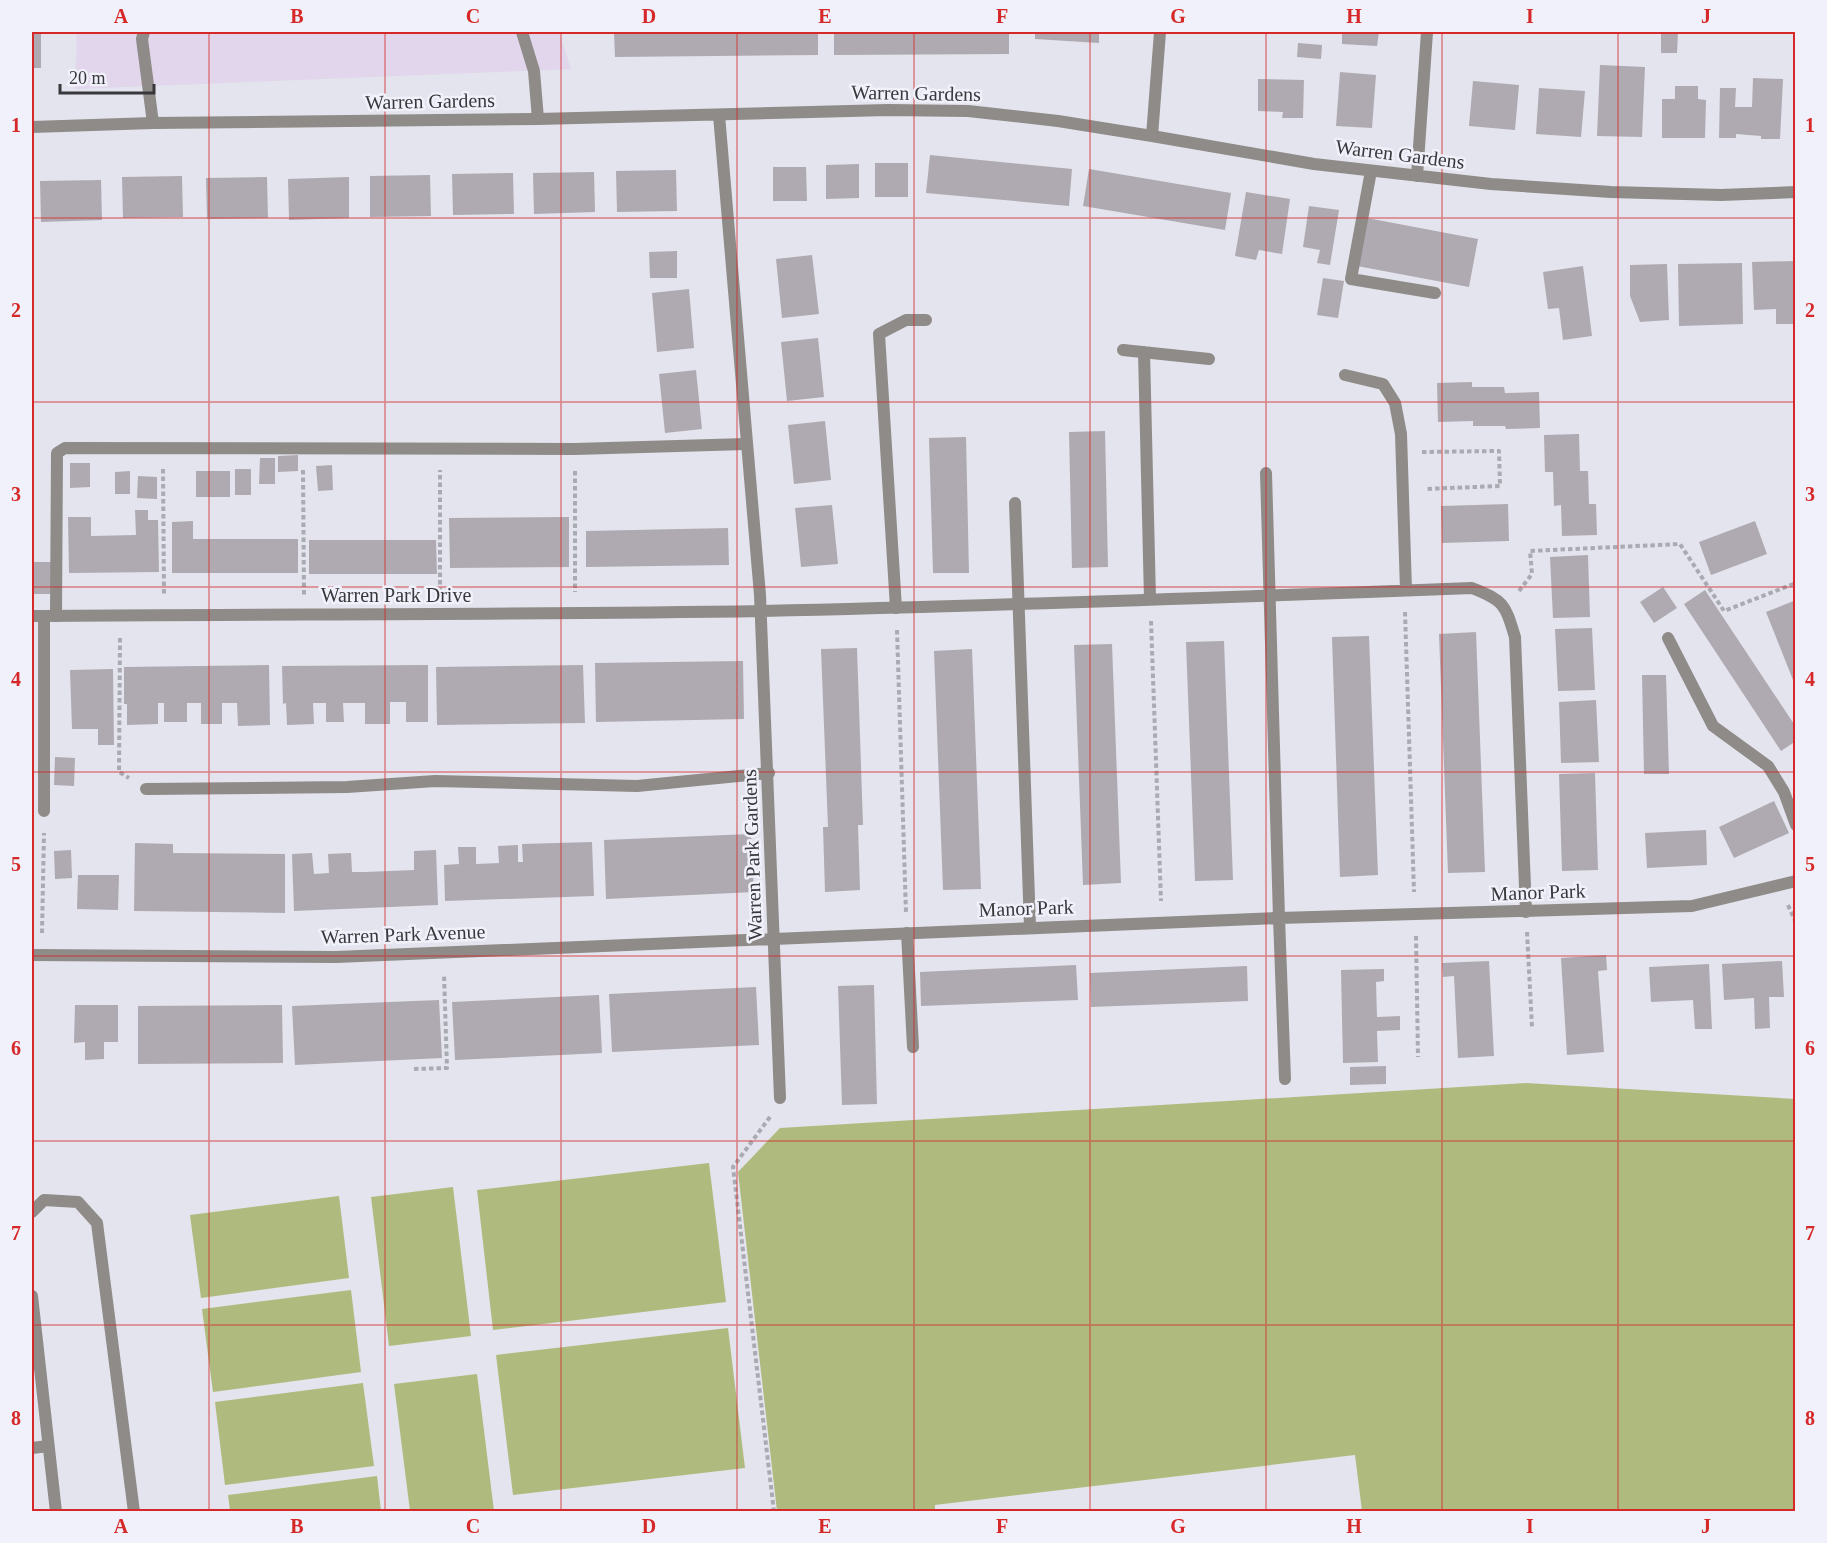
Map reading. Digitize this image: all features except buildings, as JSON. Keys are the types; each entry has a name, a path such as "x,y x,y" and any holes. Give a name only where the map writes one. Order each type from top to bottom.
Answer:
{"street":[{"path":"144,32 142,39 153,123"},
{"path":"522,32 534,71 538,119"},
{"path":"1152,136 1160,32"},
{"path":"1417,176 1427,32"},
{"name":"Warren Gardens","path":"32,127 153,123 538,119 888,110 968,111 1152,136 1314,164 1417,176 1611,192 1721,195 1796,192"},
{"name":"Warren Park Gardens","path":"719,115 761,611 780,1098"},
{"path":"1371,171 1351,279 1435,293"},
{"path":"896,608 879,334 906,320 926,320"},
{"path":"1123,350 1209,359"},
{"path":"1144,352 1150,599"},
{"path":"1345,375 1383,384 1395,403 1401,434 1406,590"},
{"path":"44,811 57,453 65,448 575,449 746,444"},
{"path":"1266,473 1285,1079"},
{"path":"1015,503 1030,927"},
{"name":"Warren Park Drive","path":"32,616 761,611 1472,588 1491,595 1506,609"},
{"path":"1506,609 1515,637 1526,912"},
{"path":"1668,638 1713,726 1768,766 1784,792 1796,825"},
{"path":"146,789 347,787 435,781 637,786 769,773"},
{"name":"Manor Park","path":"775,940 1030,927 1692,906 1796,881"},
{"path":"907,933 912,1047"},
{"name":"Warren Park Avenue","path":"37,955 336,957 775,940"},
{"path":"32,1212 44,1200 78,1202 97,1223 134,1512"},
{"path":"32,1296 56,1512"},
{"path":"32,1448 48,1446"}],"path":[{"path":"163,448 164,616"},
{"path":"303,448 304,615"},
{"path":"440,449 440,615"},
{"path":"575,449 575,613"},
{"path":"1402,453 1499,451 1500,486 1403,490"},
{"path":"1506,609 1532,574 1530,551 1680,544 1725,611 1796,583"},
{"path":"1406,590 1404,621 1418,1058"},
{"path":"1150,599 1162,923"},
{"path":"896,608 907,933"},
{"path":"120,616 119,772 146,789"},
{"path":"37,955 44,811"},
{"path":"1526,912 1532,1027"},
{"path":"414,1069 447,1068 443,952"},
{"path":"774,1512 733,1167 772,1116 780,1098"}],"shaded area":[{"path":"77,32 559,32 571,69 75,89"}],"green space":[{"path":"1526,1083 1795,1099 1795,1511 1362,1511 1355,1455 935,1505 935,1511 777,1511 738,1172 780,1128"},
{"path":"709,1163 726,1302 493,1330 477,1190"},
{"path":"453,1187 471,1336 389,1346 371,1197"},
{"path":"339,1196 349,1278 201,1298 190,1215"},
{"path":"351,1290 361,1372 213,1392 202,1309"},
{"path":"728,1328 745,1468 513,1495 496,1355"},
{"path":"477,1374 494,1511 410,1511 394,1384"},
{"path":"363,1383 374,1466 225,1485 215,1402"},
{"path":"377,1476 381,1511 230,1511 228,1495"}]}
